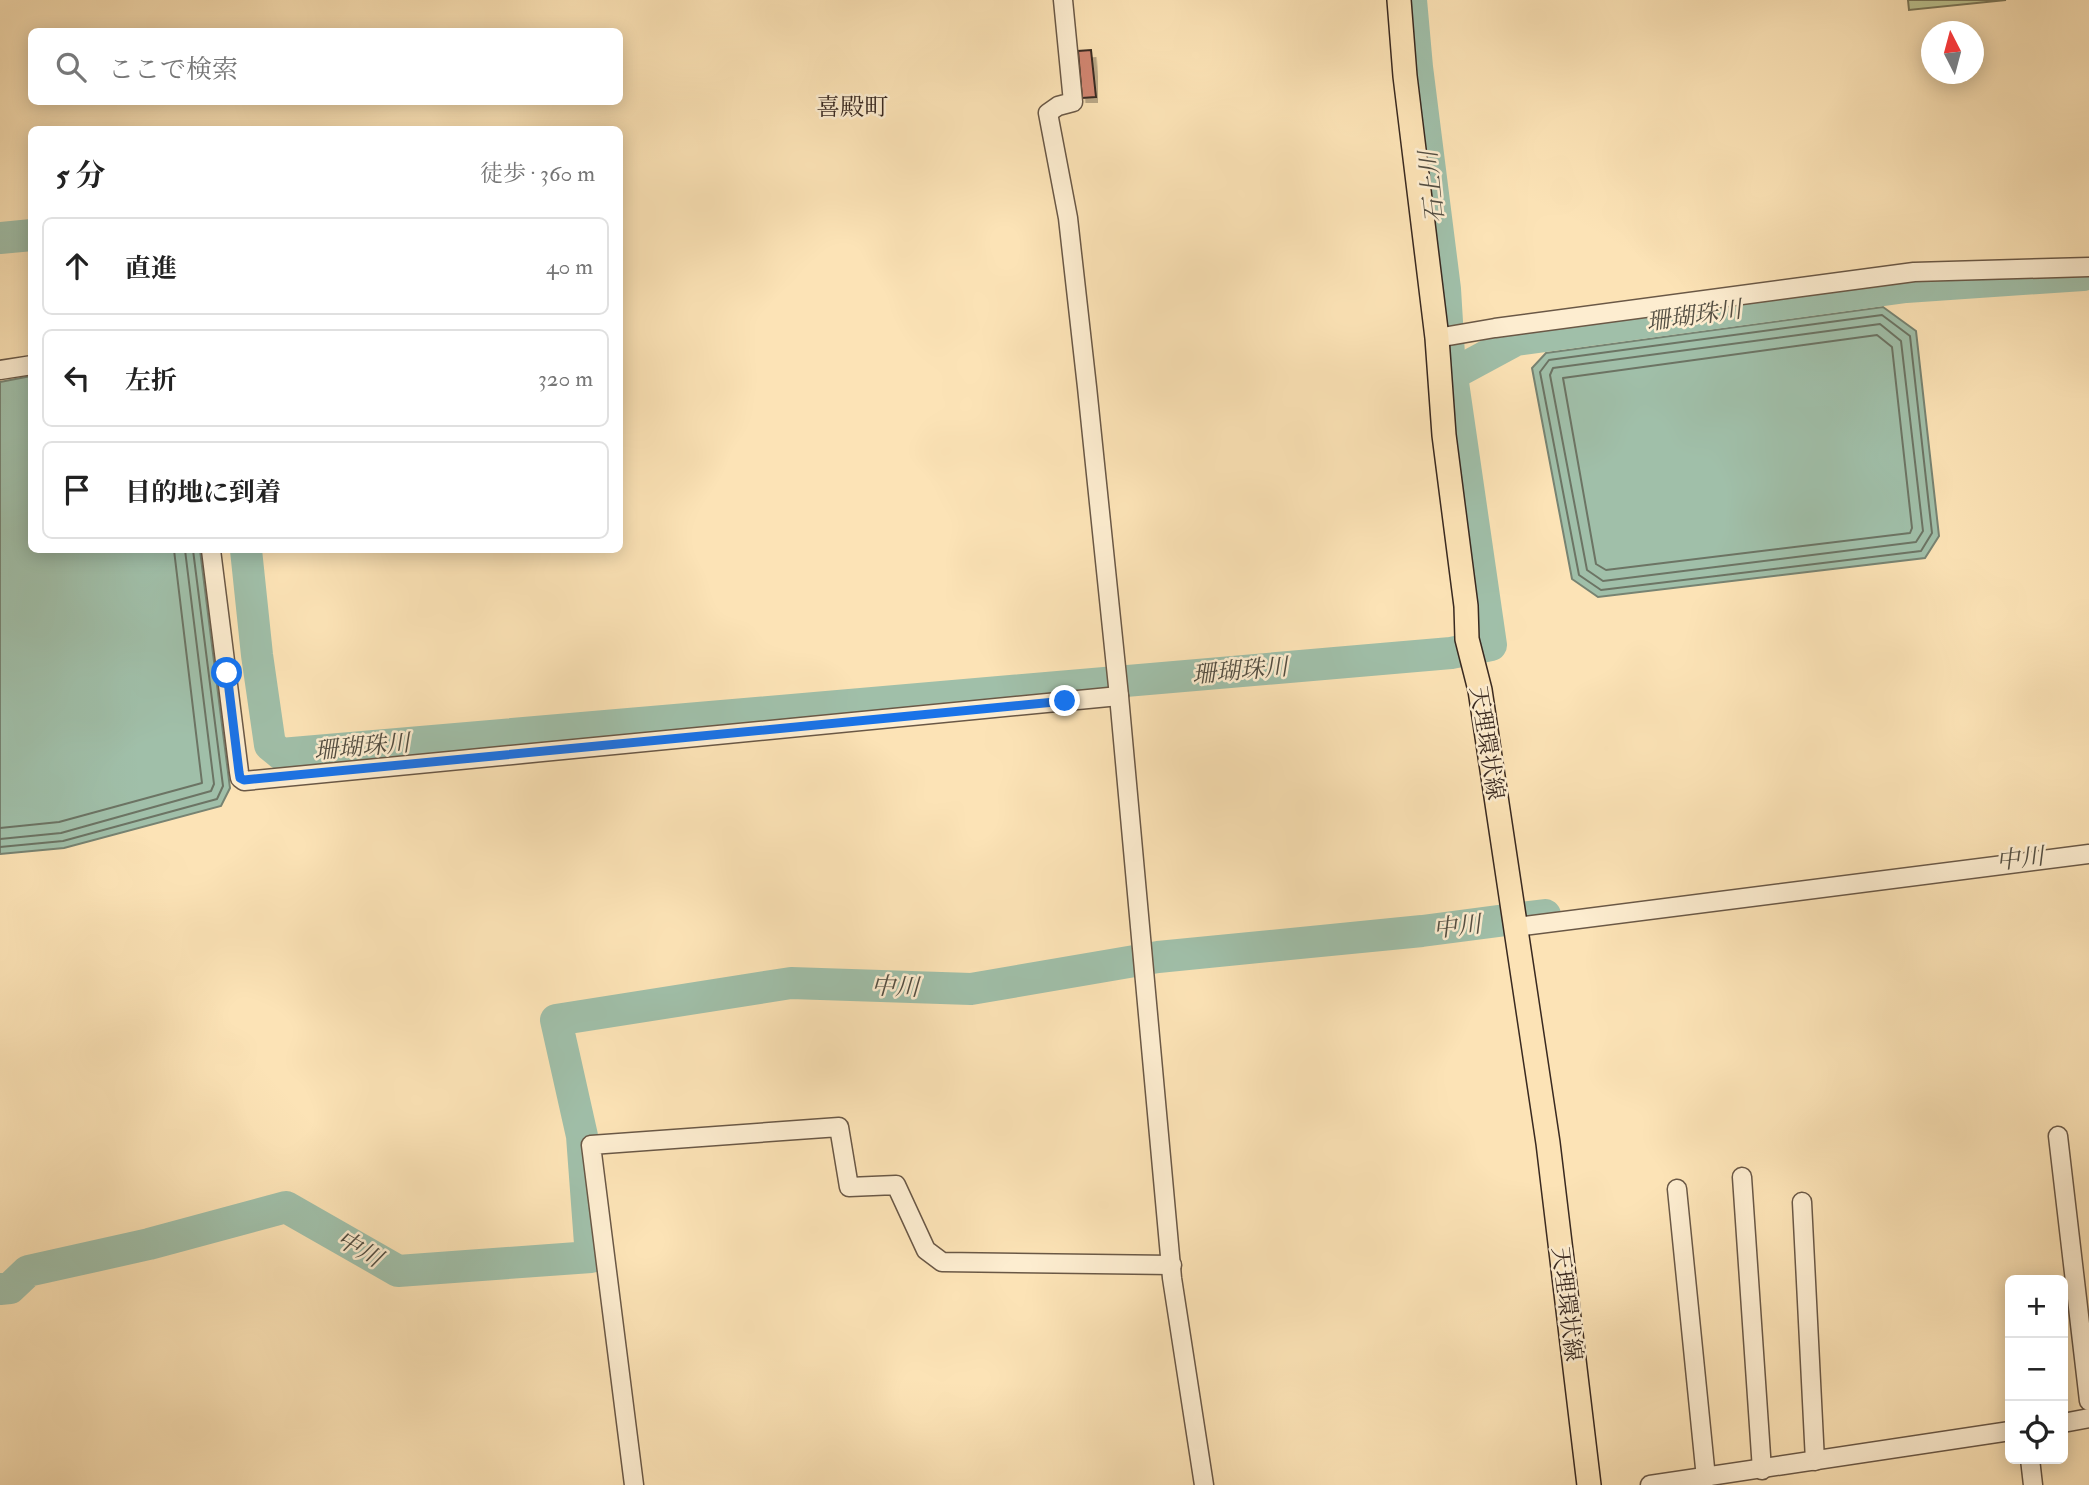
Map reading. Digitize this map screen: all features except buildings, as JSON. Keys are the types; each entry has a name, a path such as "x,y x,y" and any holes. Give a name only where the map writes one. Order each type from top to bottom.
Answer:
{"main road":[{"name":"天理環状線","path":"1399,0 1405,76 1437,338 1444,435 1469,649 1480,690 1548,1143 1589,1485"}],"street":[{"path":"1063,0 1073,102 1058,106 1048,113 1068,218 1116,667 1172,1278 1204,1485"},
{"path":"1437,338 1901,274 2089,267"},
{"path":"0,370 28,366"},
{"path":"211,553 239,772 240,778 244,780 1118,693"},
{"path":"1514,917 2089,854"},
{"path":"634,1485 591,1145 839,1127 849,1187 896,1185 926,1250 942,1262 1172,1265"},
{"path":"2059,1136 2089,1401"},
{"path":"1742,1177 1751,1476"},
{"path":"1677,1189 1706,1478"},
{"path":"1802,1202 1815,1461"},
{"path":"2068,1422 2089,1418"},
{"path":"1650,1485 1751,1476 1815,1461 2005,1432"},
{"path":"2031,1464 2033,1485"}],"shaded area":[{"path":"1908,0 2006,0 1909,10"}],"water":[{"path":"1883,307 1916,331 1939,536 1925,558 1598,597 1572,579 1532,368 1546,353"},
{"path":"28,377 28,553 200,553 230,788 221,806 64,848 0,854 0,382"}],"waterway":[{"name":"珊瑚珠川","path":"246,553 270,745 281,754 1451,653 1491,645 1449,355 1445,289 1411,0"},
{"name":"珊瑚珠川","path":"0,238 28,235"},
{"name":"珊瑚珠川","path":"1453,374 1516,340 1906,287 2083,275"},
{"name":"中川","path":"0,1289 10,1288 28,1271 149,1244 286,1207 398,1271 591,1257 582,1136 556,1020 791,983 971,989 1158,957 1422,931 1545,915"}],"district":[{"name":"喜殿町","path":"852,107"}],"route":[{"path":"227,673 240,778 252,781 1065,701"}],"water label":[{"name":"石上川","path":"1432,187"}]}
